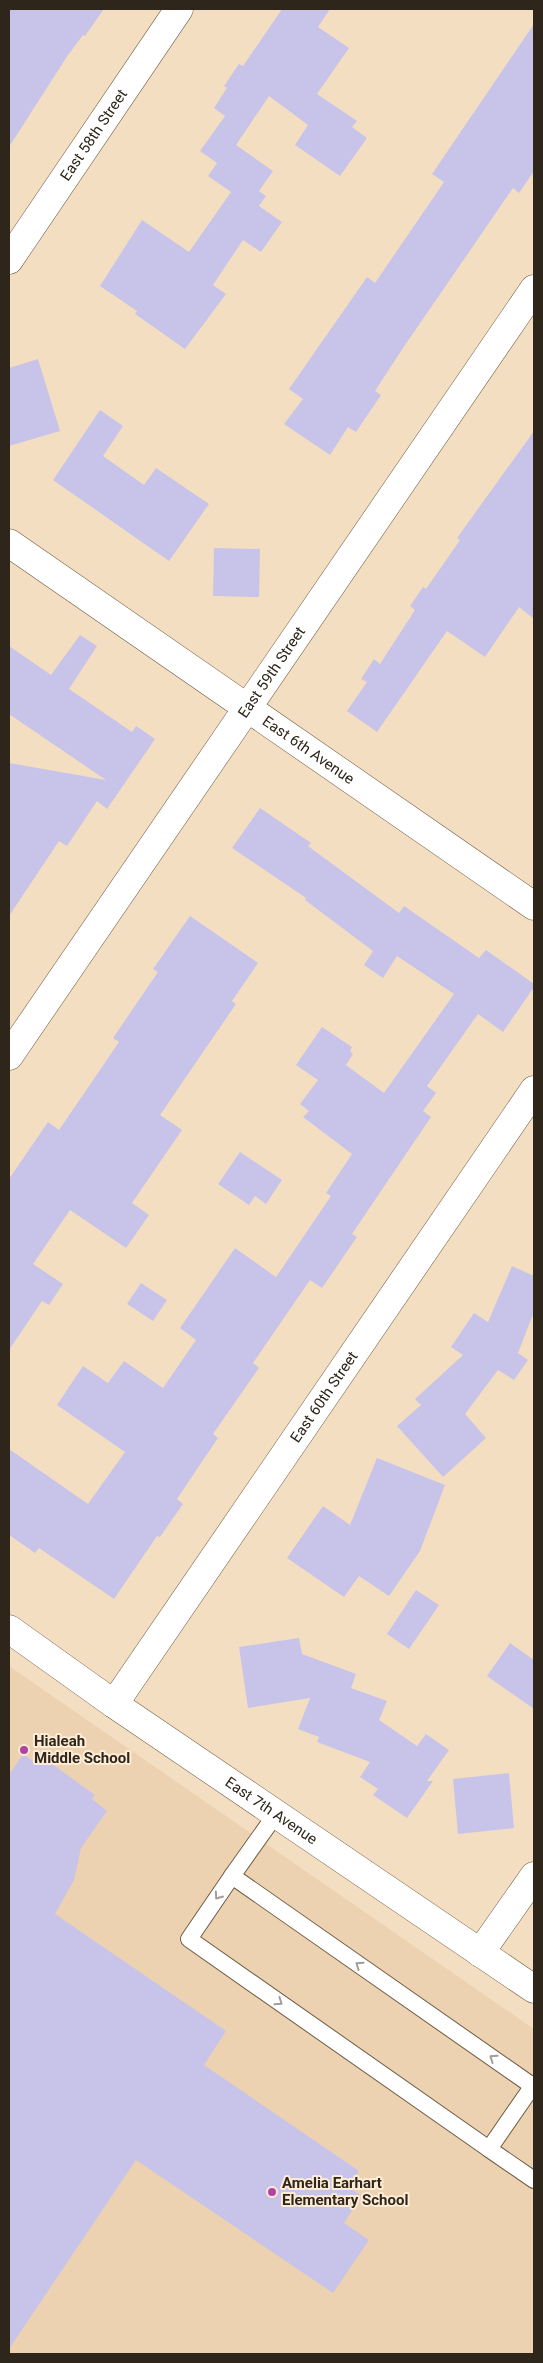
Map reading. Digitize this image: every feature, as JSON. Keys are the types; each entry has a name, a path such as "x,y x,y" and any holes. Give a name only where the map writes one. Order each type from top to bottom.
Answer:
{"street":[{"name":"East 58th Street","path":"9,260 179,9"},
{"name":"East 59th Street","path":"9,1056 534,289"},
{"name":"East 6th Avenue","path":"9,543 249,707 534,906"},
{"name":"East 60th Street","path":"114,1704 534,1090"},
{"name":"East 7th Avenue","path":"9,1629 114,1704 534,1989"},
{"path":"480,1953 534,1876"}],"lane":[{"path":"276,1814 188,1939 534,2180"},
{"path":"232,1876 534,2086 489,2149"}],"shaded area":[{"name":"Amelia Earhart Elementary School","path":"9,1666 534,2029 534,2354 9,2354"}],"building":[{"path":"9,9 104,9 85,36 83,35 68,55 9,147"},
{"path":"282,9 330,9 318,27 349,48 317,94 357,121 352,127 367,138 340,176 295,145 308,125 269,96 236,145 273,171 259,191 266,196 259,206 282,222 261,252 243,240 213,285 226,294 185,349 135,314 137,311 100,286 142,220 189,252 231,192 208,176 217,163 200,151 225,116 214,108 227,88 224,86 239,64 243,66"},
{"path":"534,24 534,171 519,193 513,188 403,348 375,391 381,395 356,432 348,427 330,455 284,424 303,399 289,389 367,277 375,283 444,182 432,174"},
{"path":"38,359 60,431 9,446 9,368"},
{"path":"100,410 123,426 103,456 144,485 156,468 209,504 169,561 53,480"},
{"path":"534,431 534,619 519,607 485,657 447,631 377,732 347,711 367,682 361,679 374,659 380,664 415,610 410,606 423,587 426,589 460,540 457,538"},
{"path":"214,548 260,549 259,597 213,596"},
{"path":"80,635 97,646 69,689 132,732 136,726 155,739 107,809 97,801 67,846 59,841 9,916 9,763 106,780 9,714 9,646 51,675"},
{"path":"260,808 311,843 308,846 399,913 404,906 479,958 486,950 534,984 534,987 503,1032 478,1014 427,1086 436,1093 423,1111 431,1117 352,1234 357,1237 322,1288 310,1280 253,1363 259,1368 213,1434 218,1438 177,1499 183,1504 160,1537 157,1536 114,1599 39,1548 35,1553 9,1535 9,1449 88,1504 125,1452 57,1405 83,1366 108,1383 124,1361 163,1388 196,1340 180,1328 235,1248 276,1277 331,1196 326,1193 352,1154 303,1117 309,1111 300,1104 318,1080 296,1065 322,1027 352,1047 350,1051 353,1054 346,1065 384,1093 454,994 397,956 383,978 364,965 373,951 305,900 306,898 232,848"},
{"path":"190,916 258,963 232,1001 236,1004 160,1115 182,1130 132,1203 149,1215 126,1248 70,1210 33,1264 63,1284 49,1305 42,1301 9,1350 9,1179 48,1122 59,1130 119,1042 113,1038 158,972 153,969"},
{"path":"240,1152 282,1180 266,1204 255,1196 249,1205 218,1184"},
{"path":"512,1266 534,1276 534,1312 518,1353 528,1360 514,1380 498,1370 465,1414 486,1438 443,1477 397,1426 421,1405 415,1399 463,1355 451,1347 474,1313 488,1322"},
{"path":"141,1283 167,1300 153,1321 127,1304"},
{"path":"377,1458 445,1485 420,1551 389,1596 359,1576 344,1597 287,1558 323,1506 350,1525"},
{"path":"416,1590 439,1605 409,1649 387,1634"},
{"path":"299,1638 302,1654 356,1674 351,1688 387,1701 379,1720 417,1746 426,1734 449,1750 427,1781 433,1781 407,1818 373,1795 378,1789 360,1777 370,1762 317,1742 319,1737 298,1729 310,1698 248,1708 239,1647"},
{"path":"510,1643 534,1660 534,1709 487,1676"},
{"path":"23,1754 36,1763 41,1756 95,1795 92,1799 107,1811 81,1848 74,1880 55,1914 226,2031 204,2065 359,2171 348,2187 362,2196 344,2223 369,2240 333,2293 136,2160 9,2349 9,1775"},
{"path":"509,1773 514,1828 458,1834 453,1779"}],"place":[{"name":"Hialeah Middle School","path":"24,1750"},
{"name":"Amelia Earhart Elementary School","path":"272,2192"}]}
